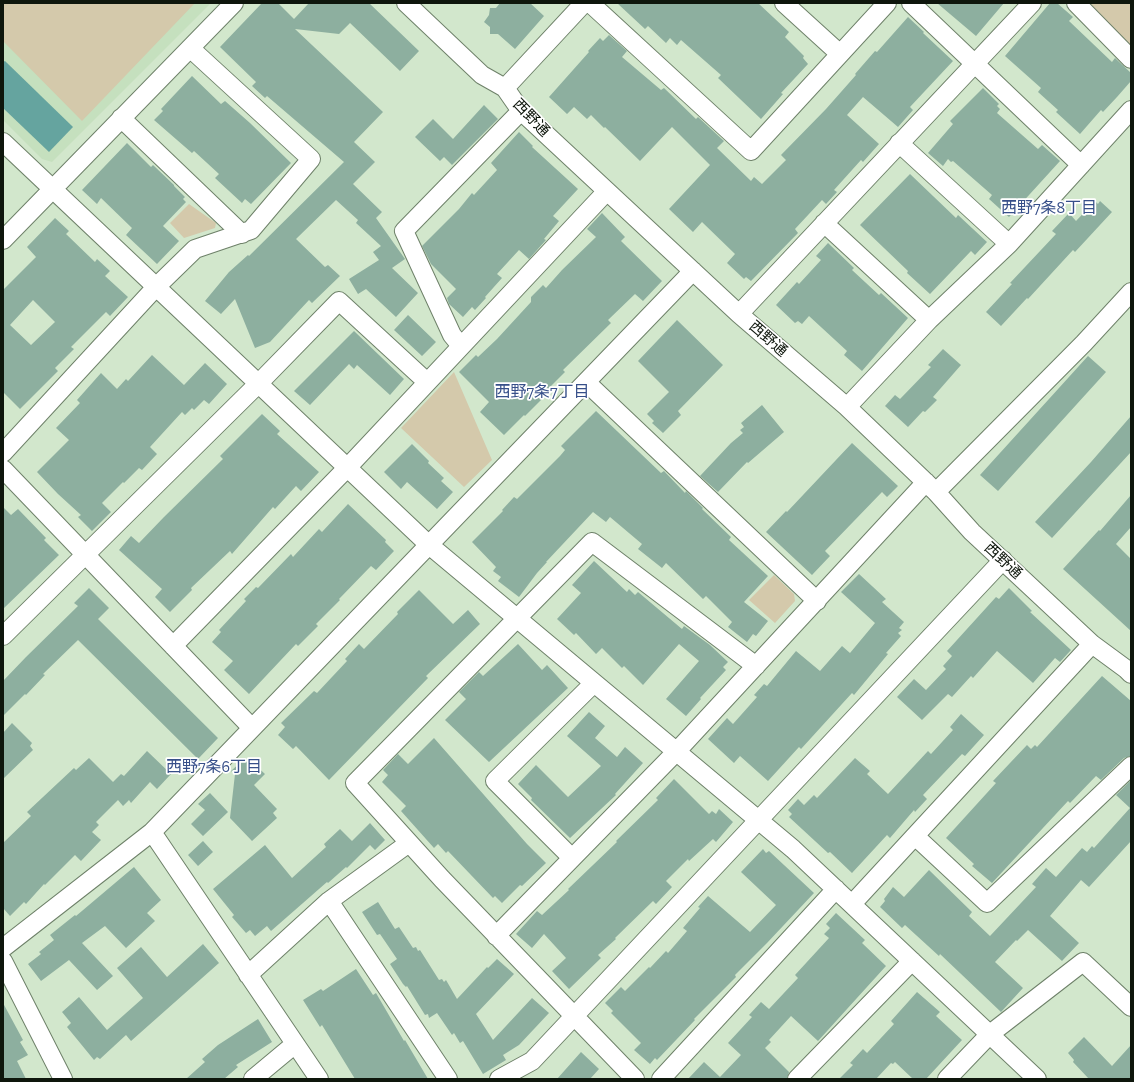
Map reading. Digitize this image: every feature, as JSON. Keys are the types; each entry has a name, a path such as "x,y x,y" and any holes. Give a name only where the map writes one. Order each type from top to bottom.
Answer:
{"street":[{"path":"3,240 234,3"},
{"path":"505,88 584,3"},
{"path":"590,3 751,151 887,3"},
{"path":"784,3 840,54"},
{"path":"911,3 1081,165"},
{"path":"739,314 1032,3"},
{"path":"1076,3 1131,59"},
{"name":"西野通","path":"415,6 482,75 505,88 521,111 739,314 848,407 931,487 972,532 1092,644 1129,669"},
{"path":"3,453 156,287 195,250 251,230 311,159 190,48"},
{"path":"848,407 929,320 1009,244 1131,110"},
{"path":"461,346 452,335 404,230 521,111"},
{"path":"121,118 242,234"},
{"path":"3,142 428,544 793,849 1037,1079"},
{"path":"899,143 1009,244"},
{"path":"173,646 347,468 607,191"},
{"path":"824,223 929,320"},
{"path":"3,948 152,832 428,544 693,271"},
{"path":"496,936 676,752 817,601 931,487 1084,343 1131,292"},
{"path":"3,636 258,384 339,301 427,382"},
{"path":"586,382 817,601"},
{"path":"3,469 252,728"},
{"path":"634,1079 442,880 355,783 592,542 756,666"},
{"path":"499,1079 532,1061 1003,560"},
{"path":"852,904 1092,644"},
{"path":"572,858 495,781 594,683"},
{"path":"915,836 987,903 1131,766"},
{"path":"152,832 319,1079"},
{"path":"248,975 329,901 409,843"},
{"path":"661,1079 836,889"},
{"path":"329,901 448,1079"},
{"path":"3,961 63,1079"},
{"path":"796,1079 912,961"},
{"path":"947,1079 990,1034 1083,962 1131,1007"},
{"path":"253,1079 296,1044"}],"shaded area":[{"path":"3,3 211,3 52,162 42,159 3,120"},
{"path":"3,3 195,3 82,121 3,41"},
{"path":"1085,3 1131,3 1131,47"},
{"path":"189,204 216,223 215,228 184,238 170,223"},
{"path":"454,372 492,460 464,487 401,428"},
{"path":"774,575 794,594 795,601 775,623 749,600"}],"water":[{"path":"5,61 73,127 49,152 3,108 3,62"}],"building":[{"path":"262,3 278,3 294,19 309,3 369,3 419,51 400,71 350,23 339,34 295,29 383,112 354,142 375,162 353,184 382,212 376,218 405,259 392,268 418,293 396,317 366,289 358,294 349,279 379,260 373,252 381,246 356,223 358,220 336,200 296,239 325,267 328,265 340,276 312,303 309,300 270,342 255,348 235,299 221,314 205,301 229,272 248,255 249,256 344,162 267,96 265,98 252,86 256,82 220,47"},
{"path":"500,3 530,3 544,16 515,49 498,34 490,34 490,27 484,22 489,15 490,8 496,8"},
{"path":"617,3 758,3 789,32 785,37 804,56 803,58 808,64 781,93 783,94 761,119 718,78 721,75 681,40 677,45 670,38 666,43 648,26 645,29"},
{"path":"937,3 1004,3 976,36"},
{"path":"1050,3 1057,3 1073,17 1069,21 1112,62 1115,58 1131,73 1131,81 1103,112 1101,110 1080,134 1056,112 1058,110 1038,92 1041,88 1005,56"},
{"path":"908,17 953,61 910,107 913,110 898,127 863,97 847,115 879,144 863,162 861,160 834,190 837,192 826,204 822,200 795,229 798,233 751,281 746,277 744,279 727,263 735,254 702,222 693,232 669,209 710,165 672,127 640,161 591,115 587,119 574,107 567,114 549,97 600,38 603,41 609,35 627,51 622,57 661,90 664,88 696,119 698,117 724,141 717,148 751,181 754,177 762,184 786,160 781,155 826,109 875,51 877,52"},
{"path":"192,76 221,104 225,101 291,163 251,204 245,199 242,203 215,178 219,174 194,151 192,153 154,120 163,111 161,109"},
{"path":"983,88 999,104 997,106 1000,109 997,113 1038,149 1042,145 1060,161 1009,217 989,199 992,195 953,161 951,162 948,159 943,166 928,153 953,124 950,121"},
{"path":"484,105 498,119 452,165 444,157 440,161 415,137 433,119 453,139"},
{"path":"519,132 533,146 532,147 578,189 553,216 559,221 544,239 546,240 529,259 519,250 497,274 502,278 485,297 486,298 475,310 472,307 463,317 449,304 447,298 456,289 431,264 422,246 459,209 472,193 474,195 497,170 491,163"},
{"path":"127,143 151,167 153,165 185,197 183,199 186,202 163,226 179,241 157,264 126,235 132,228 101,198 97,204 82,190"},
{"path":"910,174 956,218 958,215 987,242 975,255 971,251 930,294 860,225"},
{"path":"1095,201 1098,204 1100,201 1112,212 1075,252 1073,250 1001,326 986,312 1012,284 1010,283 1056,234 1052,231 1069,213 1076,221"},
{"path":"602,213 625,237 621,241 662,281 643,301 635,294 608,320 611,323 563,370 565,372 543,394 545,396 504,435 480,412 489,402 459,372 476,355 478,357 497,339 531,302 531,297 543,285 546,288 596,237 587,229"},
{"path":"55,218 69,231 66,234 95,262 97,259 110,271 105,276 128,297 110,316 106,312 71,347 74,349 55,368 58,371 20,409 3,392 3,290 36,257 27,247","holes":["33,300 55,322 31,345 10,325"]},
{"path":"828,243 854,268 852,270 879,295 881,293 908,318 862,371 844,355 847,351 809,316 802,324 798,321 795,323 776,305 797,282 799,284 821,260 816,256"},
{"path":"408,315 436,342 422,356 394,330"},
{"path":"677,320 723,365 678,411 681,415 663,433 652,423 654,421 647,414 669,392 638,361"},
{"path":"354,331 404,379 390,395 357,365 354,369 349,364 310,405 294,391"},
{"path":"943,349 961,365 933,397 937,400 925,412 923,411 908,427 885,406 895,395 900,399 931,367 928,365"},
{"path":"152,355 184,385 205,363 227,384 209,404 204,400 194,410 192,408 185,415 182,412 150,447 157,454 142,470 139,468 102,503 111,512 92,531 78,517 81,515 37,472 69,440 56,428 80,403 77,400 101,373 117,389 126,379 128,381"},
{"path":"1088,356 1106,372 998,491 980,475"},
{"path":"762,405 784,432 748,463 747,462 718,492 700,476 731,443 743,433 740,430 744,427 741,423"},
{"path":"596,411 661,473 664,471 685,493 686,491 731,537 729,540 768,576 744,602 768,621 756,636 753,634 747,642 728,627 732,622 706,596 703,599 666,563 662,568 638,549 642,544 610,517 606,522 593,512 546,562 519,597 498,581 501,577 493,571 496,567 472,542 503,511 502,510 514,497 517,499 560,456 565,450 561,446"},
{"path":"262,414 280,431 277,434 319,472 301,491 296,486 275,509 273,507 232,554 230,551 191,588 192,590 170,612 155,597 162,589 119,550 131,536 139,543 223,459 220,456"},
{"path":"1131,416 1131,452 1052,538 1035,522 1091,462"},
{"path":"852,443 898,486 887,497 882,492 825,551 830,556 812,575 766,532 786,511 787,512"},
{"path":"412,444 429,461 428,463 444,478 441,481 453,492 437,509 407,482 401,489 384,472"},
{"path":"1131,495 1131,527 1116,544 1131,559 1131,631 1063,569 1099,530 1100,531"},
{"path":"348,504 386,540 385,542 394,551 376,570 371,566 316,624 318,626 298,646 296,644 249,694 224,670 233,661 212,642 221,632 219,630 246,601 244,599 256,587 258,588 291,554 293,557 319,529 322,532"},
{"path":"3,507 11,515 18,509 46,538 44,540 59,555 3,609"},
{"path":"594,561 627,592 629,589 635,595 638,592 682,629 684,626 710,645 728,662 723,667 726,670 700,698 701,699 686,716 666,699 699,661 679,644 643,685 624,666 622,668 602,648 596,654 576,633 574,635 557,619 581,593 572,585"},
{"path":"859,574 886,599 882,602 904,622 899,628 902,630 898,633 901,636 854,695 852,693 801,749 799,747 768,781 740,756 734,763 708,739 727,718 733,724 757,697 754,695 764,684 767,686 796,651 820,671 842,646 850,653 875,623 841,592"},
{"path":"89,588 109,608 98,619 218,738 198,759 78,640 43,674 45,675 26,695 25,694 3,716 3,681 78,606 74,603"},
{"path":"1009,588 1032,611 1030,612 1071,650 1060,662 1055,658 1033,683 997,651 973,678 971,676 952,697 948,694 922,720 897,697 914,679 926,690 946,669 943,666 952,656 947,651 996,597 999,599"},
{"path":"419,590 453,624 468,610 480,624 426,676 428,678 329,780 296,746 293,749 278,735 285,727 281,723 314,691 317,693 347,661 345,659 359,644 364,649"},
{"path":"518,644 542,670 547,665 568,688 489,762 445,720 466,699 459,692 479,672 483,676"},
{"path":"1102,676 1131,701 1131,756 1124,758 1101,780 1096,776 1070,803 1068,801 992,883 972,866 974,864 946,838 996,783 993,781 1027,745 1031,749 1035,745 1037,747"},
{"path":"589,712 605,726 595,738 617,757 625,747 643,763 615,794 616,795 570,838 531,800 532,798 518,784 536,765 568,797 601,766 567,736"},
{"path":"961,714 984,735 965,756 962,754 923,795 927,799 915,812 914,810 890,838 887,835 852,873 789,817 792,814 788,810 798,799 804,805 814,795 817,798 855,758 870,771 867,774 888,794 928,751 931,754 953,730 950,727"},
{"path":"12,723 32,743 30,746 33,750 3,779 3,733"},
{"path":"434,738 527,844 546,863 522,886 520,885 502,903 495,896 493,898 448,851 446,853 438,844 434,848 401,811 406,806 382,782 388,775 383,770 398,754 408,764"},
{"path":"147,751 171,774 157,789 150,782 131,803 129,800 123,806 118,800 96,822 99,825 92,832 101,840 81,861 75,855 45,885 44,884 26,904 24,902 10,916 3,908 3,843 31,816 27,812 74,768 76,770 89,758 113,782 121,774 124,776"},
{"path":"244,759 250,765 252,762 265,774 254,785 277,809 273,813 277,818 252,841 230,818 235,774 231,771"},
{"path":"674,779 709,814 712,811 716,814 719,809 733,822 716,842 713,839 689,861 688,859 666,881 672,887 656,904 653,901 615,938 616,939 598,955 601,958 569,989 552,971 566,958 544,934 532,948 516,934 537,911 542,915 569,890 568,889 658,800 656,798"},
{"path":"1131,780 1131,841 1089,887 1081,880 1050,916 1079,943 1062,961 1028,930 1017,941 1016,940 995,962 1023,988 1001,1012 940,954 939,956 905,925 902,928 880,907 893,887 904,897 929,870 972,912 969,916 990,936 1036,887 1032,884 1046,868 1056,877 1082,848 1087,852 1092,846 1094,848 1130,808 1116,795"},
{"path":"210,793 228,812 203,836 191,824 205,810 198,804"},
{"path":"370,823 385,840 375,850 370,845 347,868 346,867 328,883 327,882 271,931 267,926 255,936 250,930 246,933 232,917 234,915 213,889 265,845 292,878 326,847 324,844 340,829 352,841"},
{"path":"203,841 213,852 198,866 188,855"},
{"path":"763,849 766,853 769,851 814,893 735,975 736,977 694,1019 695,1020 657,1060 655,1058 650,1064 634,1050 641,1043 611,1013 613,1011 605,1003 621,987 625,991 666,951 668,953 687,931 683,928 708,896 750,932 776,905 741,872"},
{"path":"134,867 161,900 147,913 155,921 126,948 105,926 82,943 113,976 97,990 69,960 41,981 28,964 41,954 39,952 54,940 50,935 75,915 76,916"},
{"path":"378,902 395,929 399,927 413,948 416,947 418,951 420,950 439,980 442,979 444,982 446,980 457,999 487,967 488,968 497,959 514,974 476,1014 493,1040 532,998 549,1013 519,1045 503,1055 506,1060 483,1074 463,1041 460,1043 454,1033 452,1035 437,1013 429,1018 428,1014 425,1015 407,986 406,987 403,984 390,964 397,959 380,934 377,935 362,912"},
{"path":"836,913 865,940 862,943 886,966 818,1041 791,1016 769,1040 771,1042 765,1048 789,1072 787,1079 688,1079 704,1062 720,1077 741,1055 728,1043 752,1017 749,1015 761,1002 769,1009 798,978 795,975 829,938 824,934 830,928 826,924"},
{"path":"203,944 219,963 131,1041 126,1035 100,1059 97,1057 94,1060 67,1027 71,1023 62,1012 79,997 107,1030 143,998 117,968 141,947 167,977"},
{"path":"356,969 373,995 376,993 428,1079 355,1079 322,1025 320,1027 303,1000 321,989 323,991"},
{"path":"917,992 940,1012 936,1016 962,1040 926,1079 913,1079 895,1062 893,1064 891,1063 876,1079 839,1079 853,1065 850,1063 863,1049 867,1053 894,1024 891,1021"},
{"path":"3,1003 23,1040 20,1042 28,1055 17,1061 26,1079 3,1079"},
{"path":"258,1019 272,1042 236,1065 238,1067 224,1079 186,1079 205,1062 202,1059 218,1045"},
{"path":"1084,1037 1112,1066 1131,1045 1131,1079 1089,1079 1073,1062 1074,1060 1068,1053"},
{"path":"581,1052 599,1069 590,1079 557,1079"}],"district":[{"name":"西野7条8丁目","path":"1049,208"},
{"name":"西野7条7丁目","path":"542,392"},
{"name":"西野7条6丁目","path":"214,767"}]}
